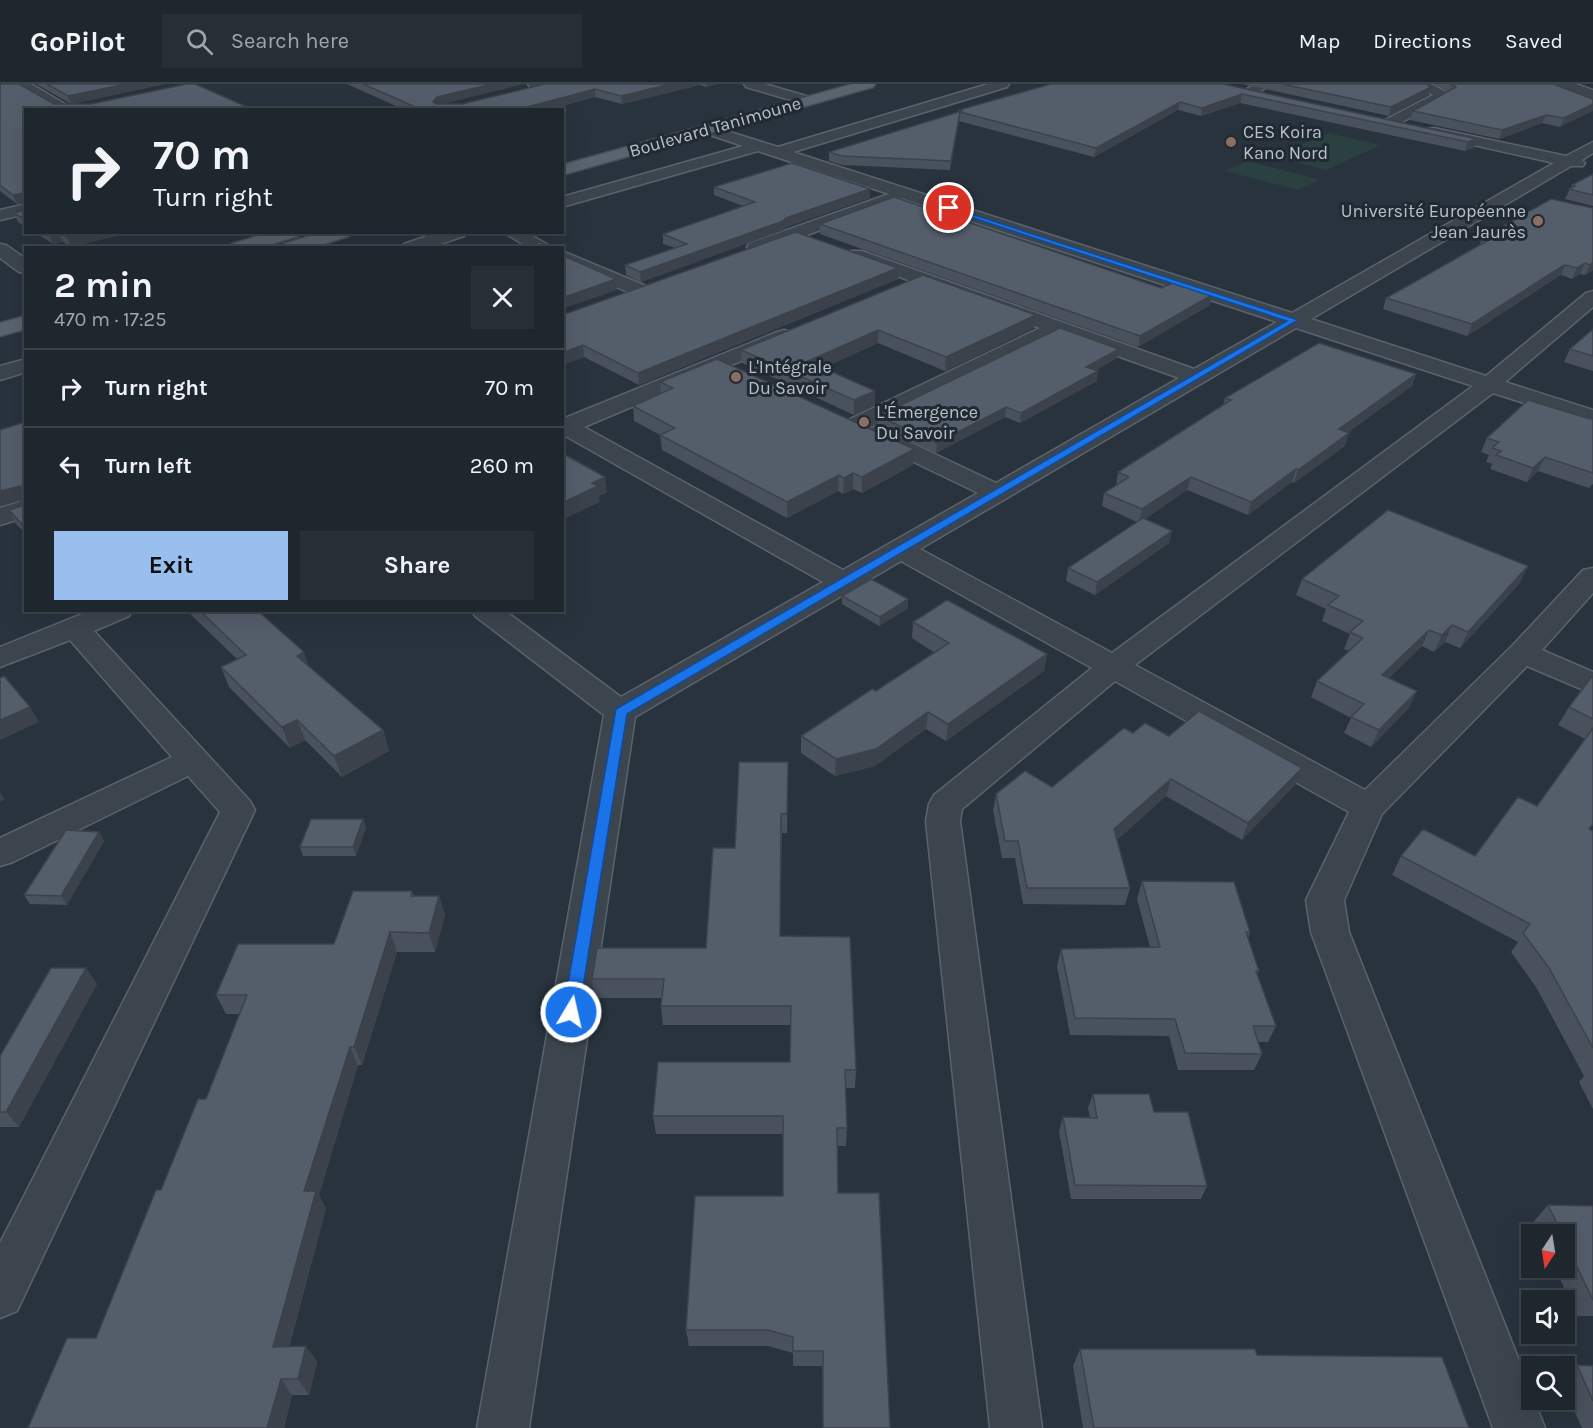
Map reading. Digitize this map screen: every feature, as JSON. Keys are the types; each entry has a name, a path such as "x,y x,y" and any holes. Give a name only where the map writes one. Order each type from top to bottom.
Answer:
{"main road":[{"name":"Boulevard Tanimoune","path":"564,156 830,84"},
{"name":"Boulevard Tanimoune","path":"564,169 868,84"},
{"path":"245,246 285,234"},
{"path":"297,246 337,234"},
{"path":"0,314 24,308"},
{"path":"0,330 24,323"}],"street":[{"path":"21,84 71,108"},
{"path":"751,84 808,101"},
{"path":"779,152 1002,84"},
{"path":"1250,92 1264,84"},
{"path":"1420,84 1444,95 1384,122 1593,167"},
{"path":"1564,84 1593,95"},
{"path":"520,91 542,85"},
{"path":"1231,88 1273,97"},
{"path":"709,130 1593,418"},
{"path":"564,201 759,146"},
{"path":"620,712 1593,147"},
{"path":"1514,193 1536,198"},
{"path":"738,254 906,194"},
{"path":"0,215 24,209"},
{"path":"416,246 452,234"},
{"path":"515,234 540,246"},
{"path":"793,234 923,278 1196,377"},
{"path":"0,249 24,267"},
{"path":"564,257 639,290"},
{"path":"891,292 923,278"},
{"path":"617,298 661,282"},
{"path":"1016,1428 943,821 946,804 1114,666 1490,384 1593,297"},
{"path":"564,425 805,327"},
{"path":"997,493 845,420 1058,327"},
{"path":"719,363 750,377"},
{"path":"0,373 24,367"},
{"path":"564,425 844,582"},
{"path":"0,517 24,509"},
{"path":"900,549 1368,807"},
{"path":"1519,1428 1326,917 1325,900 1368,807 1523,653 1593,576"},
{"path":"0,658 114,612"},
{"path":"488,612 620,712"},
{"path":"0,1294 238,810 75,628"},
{"path":"1523,653 1593,684"},
{"path":"503,1428 620,712"},
{"path":"0,853 193,760"}],"green space":[{"path":"1329,133 1381,145 1326,170 1273,156"},
{"path":"1248,161 1320,180 1298,190 1225,171"}],"building":[{"path":"0,84 19,84 54,104 91,104 195,84 249,108 24,108 24,193 13,195 0,185"},
{"path":"47,84 126,84 68,96"},
{"path":"363,84 492,84 437,97 433,102 462,104 545,84 671,84 621,96 595,89 524,108 417,108"},
{"path":"1051,84 1223,84 1477,139 1468,142 1242,94 1202,108 1180,102 1096,148 960,112 951,161 842,156 829,152 962,111 959,110"},
{"path":"1282,84 1426,84 1431,87 1391,107"},
{"path":"1450,84 1553,84 1593,99 1593,104 1564,118 1546,115 1502,130 1413,111 1456,87"},
{"path":"792,163 870,189 640,272 625,265 687,244 663,234 755,202 714,187"},
{"path":"1593,174 1593,195 1569,189 1575,186 1572,185"},
{"path":"894,197 1161,288 1175,282 1212,295 1140,336 820,224"},
{"path":"1551,199 1593,208 1593,262 1590,265 1585,263 1577,268 1565,265 1561,267 1472,324 1386,298 1489,240 1482,238"},
{"path":"24,210 24,219 14,213"},
{"path":"796,232 898,268 638,373 583,345 564,352 564,314"},
{"path":"62,234 80,234 67,237"},
{"path":"540,242 549,246 527,246"},
{"path":"564,256 616,279 564,297"},
{"path":"923,275 1036,315 946,357 878,330 808,361 875,391 854,400 741,350"},
{"path":"1060,328 1119,349 1086,367 1098,371 1021,413 1006,407 937,443 878,416"},
{"path":"1593,329 1593,356 1570,349"},
{"path":"1319,343 1416,374 1339,429 1349,433 1251,502 1191,477 1142,509 1104,493 1129,477 1118,472 1231,400 1225,398"},
{"path":"717,359 914,449 862,477 853,473 844,478 839,475 787,502 660,435 675,428 633,406 673,388 660,382"},
{"path":"1528,400 1593,418 1593,473 1545,457 1533,468 1496,455 1501,451 1492,448 1499,442 1487,438"},
{"path":"21,423 24,425 24,527 9,510 21,506 21,486 0,491 0,430"},
{"path":"564,454 605,477 592,483 598,486 564,502"},
{"path":"1388,510 1528,566 1468,632 1452,625 1442,635 1429,630 1382,675 1417,691 1379,730 1351,717 1364,704 1317,681 1363,638 1350,632 1363,621 1328,605 1339,596 1302,579"},
{"path":"1143,518 1172,531 1097,582 1068,568"},
{"path":"871,579 908,599 880,617 842,596"},
{"path":"947,600 1047,654 948,724 928,712 876,749 836,759 801,736 872,689 876,691 949,643 913,622"},
{"path":"201,612 259,612 304,652 297,656 383,730 334,756 297,720 282,727 221,667 246,655"},
{"path":"1593,675 1593,719 1569,707"},
{"path":"4,676 30,707 0,720 0,678"},
{"path":"1199,711 1302,768 1248,823 1171,779 1114,829 1130,888 1027,888 1018,841 1005,841 996,794 1025,771 1052,787 1124,728 1133,733 1145,723 1169,736"},
{"path":"1593,728 1593,824 1589,829 1593,831 1593,1048 1549,968 1523,933 1530,924 1401,856 1423,829 1475,856 1518,797 1537,806"},
{"path":"739,762 788,762 787,814 781,814 780,936 850,937 856,1070 845,1070 847,1128 837,1128 838,1193 879,1193 890,1428 823,1428 823,1351 793,1351 793,1337 768,1330 686,1330 695,1196 783,1196 783,1116 653,1116 658,1062 790,1062 791,1006 661,1006 664,979 592,979 597,948 706,948 713,848 735,848"},
{"path":"311,819 363,819 353,847 300,847"},
{"path":"66,830 99,832 61,896 24,895"},
{"path":"1142,881 1234,882 1250,932 1246,932 1259,971 1256,971 1276,1026 1253,1026 1262,1054 1185,1053 1175,1019 1075,1018 1061,949 1160,947"},
{"path":"353,891 412,891 411,896 439,896 429,933 390,932 354,1047 350,1047 304,1191 316,1191 273,1347 306,1346 298,1379 281,1379 267,1428 28,1428 67,1338 96,1338 156,1190 161,1190 198,1099 206,1099 247,995 216,995 238,944 334,944"},
{"path":"51,968 86,968 6,1112 0,1112 0,1056"},
{"path":"1093,1094 1149,1094 1154,1112 1188,1112 1207,1186 1075,1185 1063,1117 1097,1118"},
{"path":"1548,1205 1593,1206 1593,1300 1575,1263 1575,1224 1557,1224"},
{"path":"1080,1349 1255,1349 1257,1355 1442,1357 1469,1428 1094,1428"},
{"path":"1577,1365 1593,1366 1593,1401"}],"place":[{"name":"CES Koira Kano Nord","path":"1231,142"},
{"name":"Université Européenne Jean Jaurès","path":"1538,221"},
{"name":"L'Intégrale Du Savoir","path":"736,377"},
{"name":"L'Émergence Du Savoir","path":"864,422"}],"route":[{"path":"571,1012 620,712 1294,320 949,208"}]}
